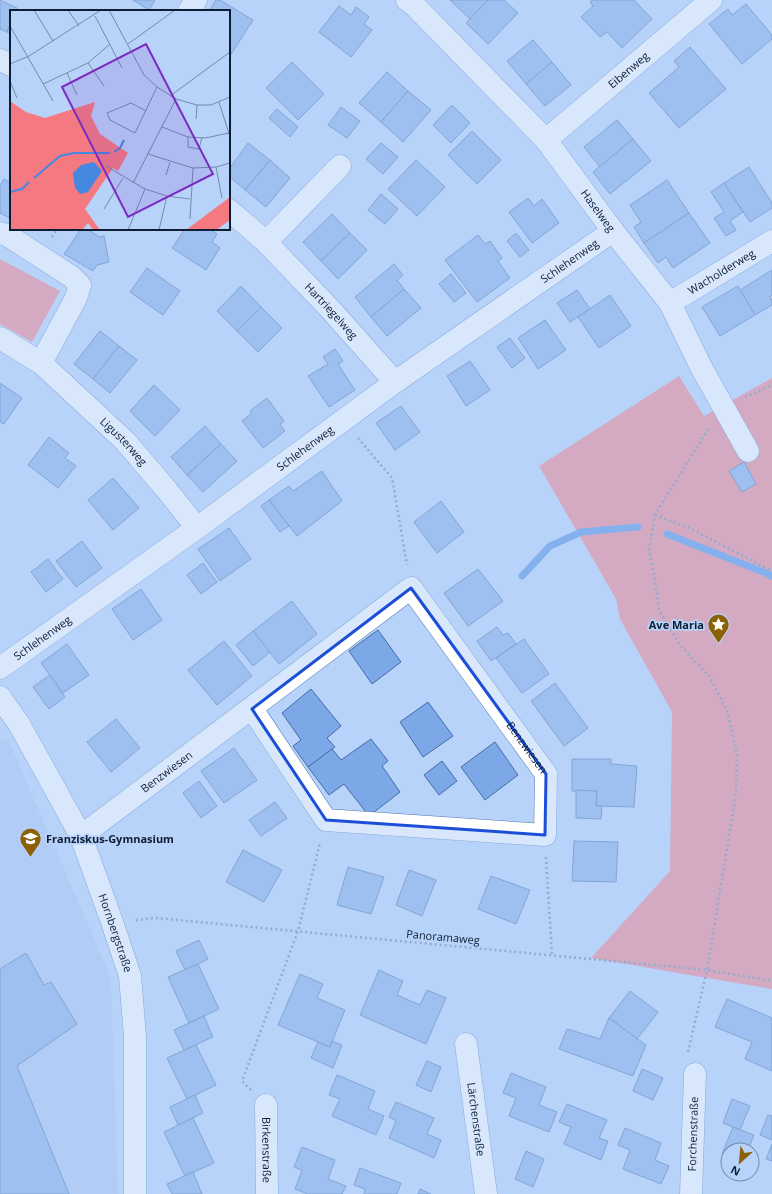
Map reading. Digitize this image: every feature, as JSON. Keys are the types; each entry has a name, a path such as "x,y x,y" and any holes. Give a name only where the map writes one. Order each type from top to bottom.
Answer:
{"street":[{"path":"190,10 196,0"},
{"name":"Eibenweg","path":"546,140 711,0"},
{"name":"Haselweg","path":"414,2 546,140 612,231 670,303 722,407 748,451"},
{"path":"0,60 10,65"},
{"path":"266,242 340,166"},
{"name":"Hartriegelweg","path":"230,211 266,242 331,310 395,382"},
{"name":"Schlehenweg","path":"0,668 197,528 395,382 612,231"},
{"path":"0,233 7,235 72,278 80,285 76,298 41,363"},
{"name":"Wacholderweg","path":"670,303 772,241"},
{"name":"Ligusterweg","path":"0,338 41,363 125,441 197,528"},
{"name":"Benzwiesen","path":"81,836 252,709 411,588 546,774 545,835"},
{"name":"Hornbergstraße","path":"0,697 10,726 81,836 130,976 134,1029 135,1194"},
{"path":"252,709 326,820 545,835"},
{"name":"Lärchenstraße","path":"466,1044 486,1194"},
{"name":"Forchenstraße","path":"691,1194 695,1074"},
{"name":"Birkenstraße","path":"266,1106 267,1194"}],"path":[{"path":"695,1074 688,1052 707,970 736,793 737,755 728,713 710,677 680,645 659,610 649,550 655,515 722,407 772,385"},
{"path":"342,421 392,478 411,588"},
{"path":"655,515 689,528 772,571"},
{"path":"266,1106 242,1081 298,931 326,820"},
{"path":"545,835 552,955"},
{"name":"Panoramaweg","path":"112,922 156,918 707,970 772,981"}],"highlighted area":[{"path":"411,588 546,774 545,835 326,820 252,709"}],"shaded area":[{"path":"0,259 60,291 32,342 0,324"},
{"path":"679,376 704,416 772,378 772,989 591,958 670,871 672,712 620,619 616,599 539,466"},
{"name":"Franziskus-Gymnasium","path":"8,739 111,978 118,1194 0,1194 0,740"}],"building":[{"path":"0,0 17,8 16,10 10,10 10,24 7,32 0,29"},
{"path":"133,0 155,0 149,10"},
{"path":"216,0 220,0 253,20 230,56 230,10 210,10"},
{"path":"450,0 488,0 470,19"},
{"path":"488,0 504,0 518,13 488,44 466,23"},
{"path":"592,0 634,0 652,19 622,48 607,32 600,37 581,17 593,6 590,2"},
{"path":"746,4 772,35 772,39 742,64 709,24 728,9 732,15"},
{"path":"339,6 351,15 356,7 369,17 364,24 372,30 351,57 319,32"},
{"path":"10,24 10,34 7,32"},
{"path":"533,40 552,62 526,84 507,61"},
{"path":"690,47 726,89 679,128 649,93 679,67 674,61"},
{"path":"292,62 324,94 298,120 266,88"},
{"path":"552,62 571,85 545,106 526,84"},
{"path":"387,72 408,91 381,122 359,103"},
{"path":"408,91 431,110 403,142 381,122"},
{"path":"452,105 470,123 451,143 433,125"},
{"path":"341,107 360,121 347,138 328,125"},
{"path":"277,109 298,127 290,137 269,118"},
{"path":"617,120 633,139 600,167 584,147"},
{"path":"472,131 501,160 477,184 448,155"},
{"path":"633,139 651,161 610,194 593,172"},
{"path":"248,143 270,160 245,190 230,177 230,168"},
{"path":"381,143 398,157 383,174 366,159"},
{"path":"270,160 290,178 266,207 245,190"},
{"path":"416,160 445,187 417,216 388,189"},
{"path":"749,167 772,203 772,208 750,222 724,183"},
{"path":"4,179 10,182 10,218 0,213 0,186"},
{"path":"667,180 689,213 644,243 634,227 641,222 630,205"},
{"path":"724,183 743,212 730,221 736,230 726,236 714,218 724,212 711,192"},
{"path":"381,194 398,209 385,224 368,210"},
{"path":"528,198 534,206 542,199 559,223 532,243 509,212"},
{"path":"689,213 710,243 673,268 666,257 658,263 644,243"},
{"path":"332,214 350,233 321,261 303,242"},
{"path":"80,230 89,230 99,237 104,236 109,262 97,265 93,271 64,254"},
{"path":"184,230 211,230 217,234 212,242 220,248 206,270 172,248"},
{"path":"350,233 367,250 338,279 321,261"},
{"path":"516,233 529,250 520,257 507,241"},
{"path":"478,235 485,244 490,241 502,258 498,261 510,278 477,302 445,260"},
{"path":"394,264 403,275 397,280 404,289 371,317 355,297"},
{"path":"147,268 180,291 163,315 130,292"},
{"path":"772,270 772,295 770,297 772,300 772,305 755,315 740,290"},
{"path":"451,274 466,293 454,302 439,284"},
{"path":"241,286 261,307 237,331 217,311"},
{"path":"738,286 755,315 720,336 702,307"},
{"path":"404,289 421,308 387,336 371,317"},
{"path":"577,290 590,309 570,322 557,303"},
{"path":"610,295 631,326 599,348 578,317"},
{"path":"261,307 282,328 258,352 237,331"},
{"path":"545,320 566,350 538,369 518,338"},
{"path":"100,331 119,346 93,379 74,364"},
{"path":"510,338 525,358 512,368 497,347"},
{"path":"119,346 137,360 110,393 93,379"},
{"path":"335,349 343,361 338,364 355,390 329,407 308,376 328,364 323,357"},
{"path":"470,361 490,390 466,406 447,376"},
{"path":"0,383 22,398 4,424 0,422"},
{"path":"154,385 180,410 155,436 130,411"},
{"path":"267,398 284,421 280,424 285,431 263,448 242,421 252,413 250,411"},
{"path":"401,406 420,432 395,450 376,423"},
{"path":"205,426 221,444 187,475 171,457"},
{"path":"49,437 69,453 65,458 76,466 58,488 28,465"},
{"path":"221,444 237,461 203,492 187,475"},
{"path":"744,462 756,484 742,492 729,471"},
{"path":"322,471 342,501 297,536 269,500 289,486 293,491"},
{"path":"113,478 139,508 113,530 88,500"},
{"path":"269,500 289,526 280,532 261,506"},
{"path":"441,501 464,532 437,553 414,522"},
{"path":"229,528 251,559 220,581 198,549"},
{"path":"82,541 102,568 76,587 56,561"},
{"path":"48,559 63,579 46,592 31,572"},
{"path":"203,563 217,582 201,594 187,575"},
{"path":"478,569 503,601 468,626 444,593"},
{"path":"141,589 162,620 133,640 112,609"},
{"path":"292,601 317,634 279,664 253,631"},
{"path":"497,627 503,635 508,633 516,644 491,661 477,641"},
{"path":"378,630 401,662 372,684 349,651"},
{"path":"253,631 270,652 253,666 236,645"},
{"path":"524,639 549,674 522,693 496,658"},
{"path":"224,641 252,676 217,705 188,670"},
{"path":"67,644 89,675 63,693 41,663"},
{"path":"50,675 65,697 49,709 33,687"},
{"path":"555,683 588,728 564,746 531,701"},
{"path":"311,689 341,726 327,738 335,747 308,767 293,746 301,740 282,713"},
{"path":"428,702 453,736 423,757 400,722"},
{"path":"116,719 140,748 111,772 87,742"},
{"path":"371,739 388,761 382,766 400,792 369,816 344,784 329,795 308,767 332,749 341,760"},
{"path":"495,742 518,775 485,800 461,767"},
{"path":"234,748 257,780 224,803 201,771"},
{"path":"572,759 611,759 611,764 637,766 634,807 596,806 597,791 572,791"},
{"path":"442,761 457,781 439,795 424,775"},
{"path":"199,781 217,806 201,818 183,793"},
{"path":"576,790 597,791 596,806 602,806 601,819 576,818"},
{"path":"275,802 287,818 261,836 249,820"},
{"path":"574,841 618,842 616,882 572,881"},
{"path":"243,850 282,870 264,902 226,882"},
{"path":"348,867 384,877 371,914 337,905"},
{"path":"409,870 436,880 422,916 396,905"},
{"path":"491,876 530,890 516,924 478,909"},
{"path":"199,940 208,959 185,970 176,951"},
{"path":"26,953 44,985 51,982 77,1024 17,1066 69,1194 0,1194 0,969"},
{"path":"198,964 219,1009 189,1023 168,977"},
{"path":"379,970 403,981 397,995 420,1005 427,990 446,998 426,1044 360,1015"},
{"path":"300,974 323,984 317,998 345,1010 330,1047 278,1025"},
{"path":"630,991 658,1012 637,1039 609,1018"},
{"path":"727,999 772,1018 772,1071 745,1059 752,1042 715,1027"},
{"path":"204,1016 213,1037 184,1050 174,1030"},
{"path":"609,1018 646,1045 633,1076 559,1049 567,1029 600,1039"},
{"path":"332,1041 342,1045 333,1068 311,1058 318,1042 330,1047"},
{"path":"196,1045 216,1085 187,1099 167,1058"},
{"path":"427,1061 441,1067 431,1092 416,1085"},
{"path":"642,1069 663,1078 653,1100 633,1091"},
{"path":"511,1073 546,1087 539,1105 557,1112 549,1132 509,1116 516,1098 503,1093"},
{"path":"337,1075 375,1091 368,1109 384,1116 376,1135 332,1116 340,1099 329,1095"},
{"path":"195,1095 203,1113 178,1125 170,1107"},
{"path":"732,1099 750,1106 740,1130 723,1123"},
{"path":"396,1102 434,1118 427,1134 441,1140 434,1158 389,1138 396,1121 389,1117"},
{"path":"567,1104 607,1120 599,1138 608,1141 601,1160 564,1144 571,1127 559,1122"},
{"path":"768,1115 772,1116 772,1140 760,1135"},
{"path":"193,1118 214,1163 185,1176 164,1132"},
{"path":"733,1127 754,1135 751,1142 727,1142"},
{"path":"625,1128 661,1143 655,1160 669,1166 661,1184 623,1169 630,1150 618,1145"},
{"path":"772,1144 772,1161 766,1159"},
{"path":"302,1147 335,1160 328,1179 346,1186 342,1194 308,1194 295,1189 302,1170 294,1167"},
{"path":"526,1151 544,1159 533,1187 515,1179"},
{"path":"360,1168 401,1183 397,1194 364,1194 365,1189 354,1185"},
{"path":"193,1172 202,1194 172,1194 167,1184"},
{"path":"420,1189 431,1194 418,1194"}],"waterway":[{"path":"522,576 550,546 581,532 638,527"},
{"path":"667,534 772,576"}],"place":[{"name":"Ave Maria","path":"719,644"},
{"name":"Franziskus-Gymnasium","path":"30,858"}]}
